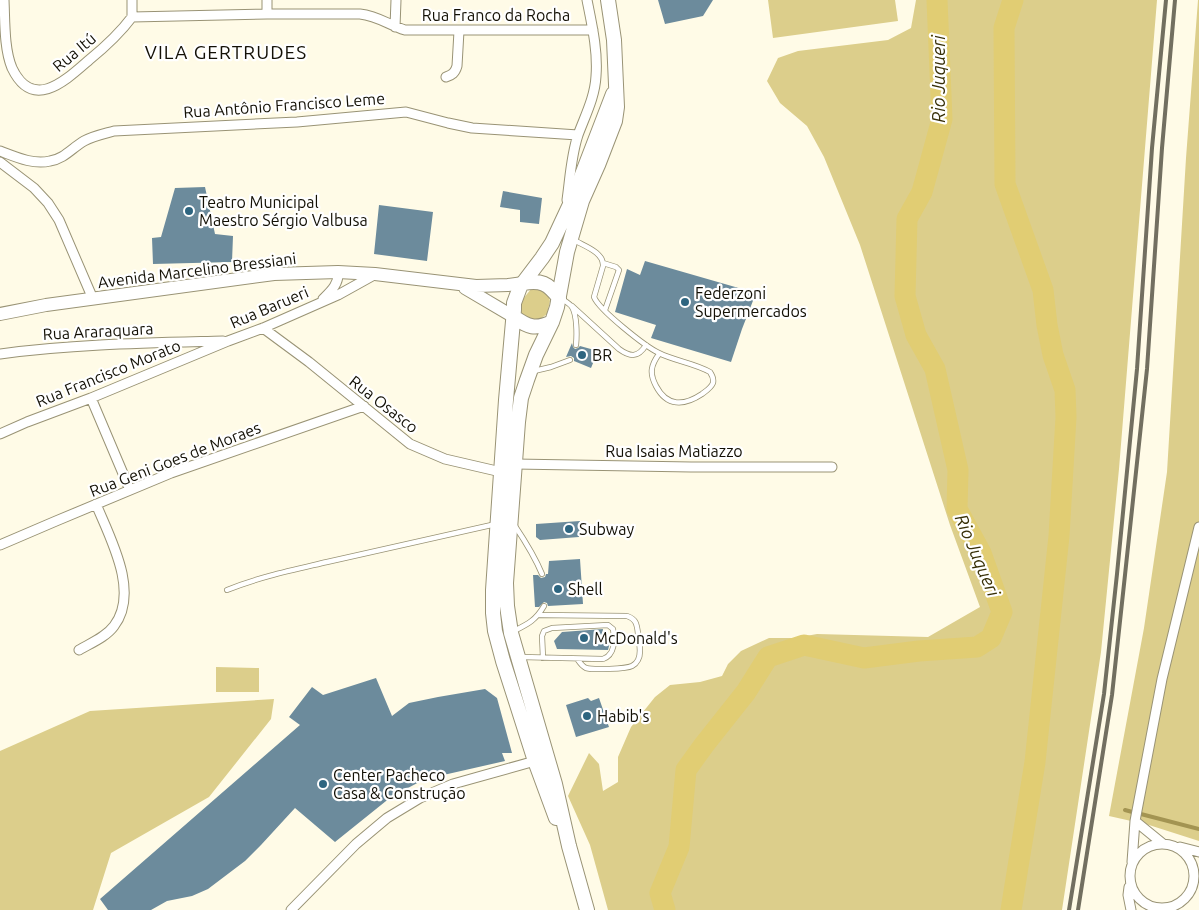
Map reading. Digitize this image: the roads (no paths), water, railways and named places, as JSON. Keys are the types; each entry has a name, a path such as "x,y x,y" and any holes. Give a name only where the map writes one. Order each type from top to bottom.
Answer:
{"main road":[{"path":"568,846 535,761 503,660 495,631 493,590 515,464 521,398 536,355 552,322 559,298 570,239 582,202 615,121 617,108 614,40 608,0"},
{"path":"587,910 568,846 555,784 511,633 507,606 501,472 514,303 523,282 552,243 579,186 615,87"},
{"path":"523,282 545,283 559,298"},
{"path":"514,317 533,327 540,327 552,322"}],"street":[{"name":"Rua Itú","path":"4,0 3,36 13,68 21,82 31,88 40,90 57,86 73,74 112,40 132,17"},
{"path":"132,0 132,17"},
{"path":"267,0 267,14"},
{"path":"395,27 396,0"},
{"path":"566,213 573,157 596,78 593,30 587,0"},
{"name":"Rua Franco da Rocha","path":"132,17 360,14 371,16 405,30 593,30"},
{"path":"446,77 452,75 457,66 459,31"},
{"name":"Rua Antônio Francisco Leme","path":"0,151 29,161 50,162 70,152 82,142 94,136 114,131 297,122 406,112 472,128 578,136"},
{"path":"0,162 34,188 48,203 59,220 93,299"},
{"name":"Avenida Marcelino Bressiani","path":"0,314 46,305 274,274 338,272 375,274 476,286 494,286 523,282"},
{"name":"Rua Barueri","path":"322,301 338,280 338,272"},
{"name":"Rua Barueri","path":"228,341 263,328 353,287 375,274"},
{"path":"458,284 514,317"},
{"name":"Rua Osasco","path":"263,328 309,362 410,444 444,460 501,472"},
{"name":"Rua Araraquara","path":"0,354 38,349 228,341"},
{"name":"Rua Francisco Morato","path":"0,434 228,341"},
{"path":"91,398 130,490"},
{"name":"Rua Geni Goes de Moraes","path":"0,545 171,473 364,406"},
{"name":"Rua Isaias Matiazzo","path":"515,464 832,467"},
{"path":"79,650 114,627 123,605 124,586 121,564 96,504"},
{"path":"1131,910 1128,895 1129,872 1132,862 1135,821 1162,679 1199,527"},
{"path":"290,910 356,844 387,818 420,798 454,784 535,761"},
{"path":"1135,821 1162,844"},
{"path":"1132,862 1137,854 1154,844 1173,845 1199,852"},
{"path":"1173,845 1182,850 1189,858 1193,867 1194,878 1192,888 1187,897"},
{"path":"1129,881 1134,893 1142,903 1154,908 1176,907 1199,888"}],"lane":[{"path":"570,239 598,254 603,263 616,267 618,270 605,310"},
{"path":"603,263 594,297 596,301 616,321 659,354 710,372 713,379 711,387 690,402 676,403 669,401 662,395 652,380 651,371 653,363 659,354"},
{"path":"559,298 572,306 626,354 633,356 639,353 646,345"},
{"path":"572,306 577,337 576,345"},
{"path":"530,372 570,360"},
{"path":"227,590 246,582 288,571 504,521 528,546 542,574"},
{"path":"511,633 531,622 539,615 544,606"},
{"path":"539,615 627,616 633,618 637,623 640,653 634,665 625,668 585,668 578,660"},
{"path":"517,657 578,660 603,660 610,656 612,652 613,629 608,625 547,629 542,636 544,658"}],"waterway":[{"name":"Rio Juqueri","path":"665,910 660,893 679,847 686,770 746,692 768,657 804,645 864,658 919,651 977,647 991,638 1002,612 981,553 957,509 958,470 935,369 916,335 905,296 907,219 922,192 942,119 937,0"},
{"path":"1011,910 1035,762 1059,536 1066,417 1065,390 1053,355 1043,290 1005,184 1004,28 1013,0"},
{"path":"1125,810 1136,813"},
{"path":"1137,813 1199,829"}],"railway":[{"path":"1069,910 1104,694 1117,574 1137,369 1152,148 1166,0"},
{"path":"1078,910 1112,695 1147,369 1162,148 1175,0"}],"place":[{"name":"Teatro Municipal Maestro Sérgio Valbusa","path":"189,211"},
{"name":"Federzoni Supermercados","path":"685,302"},
{"name":"BR","path":"582,355"},
{"name":"Subway","path":"569,529"},
{"name":"Shell","path":"558,589"},
{"name":"McDonald's","path":"584,638"},
{"name":"Habib's","path":"587,716"},
{"name":"Center Pacheco Casa & Construção","path":"323,784"}],"district":[{"name":"VILA GERTRUDES","path":"226,52"}]}
